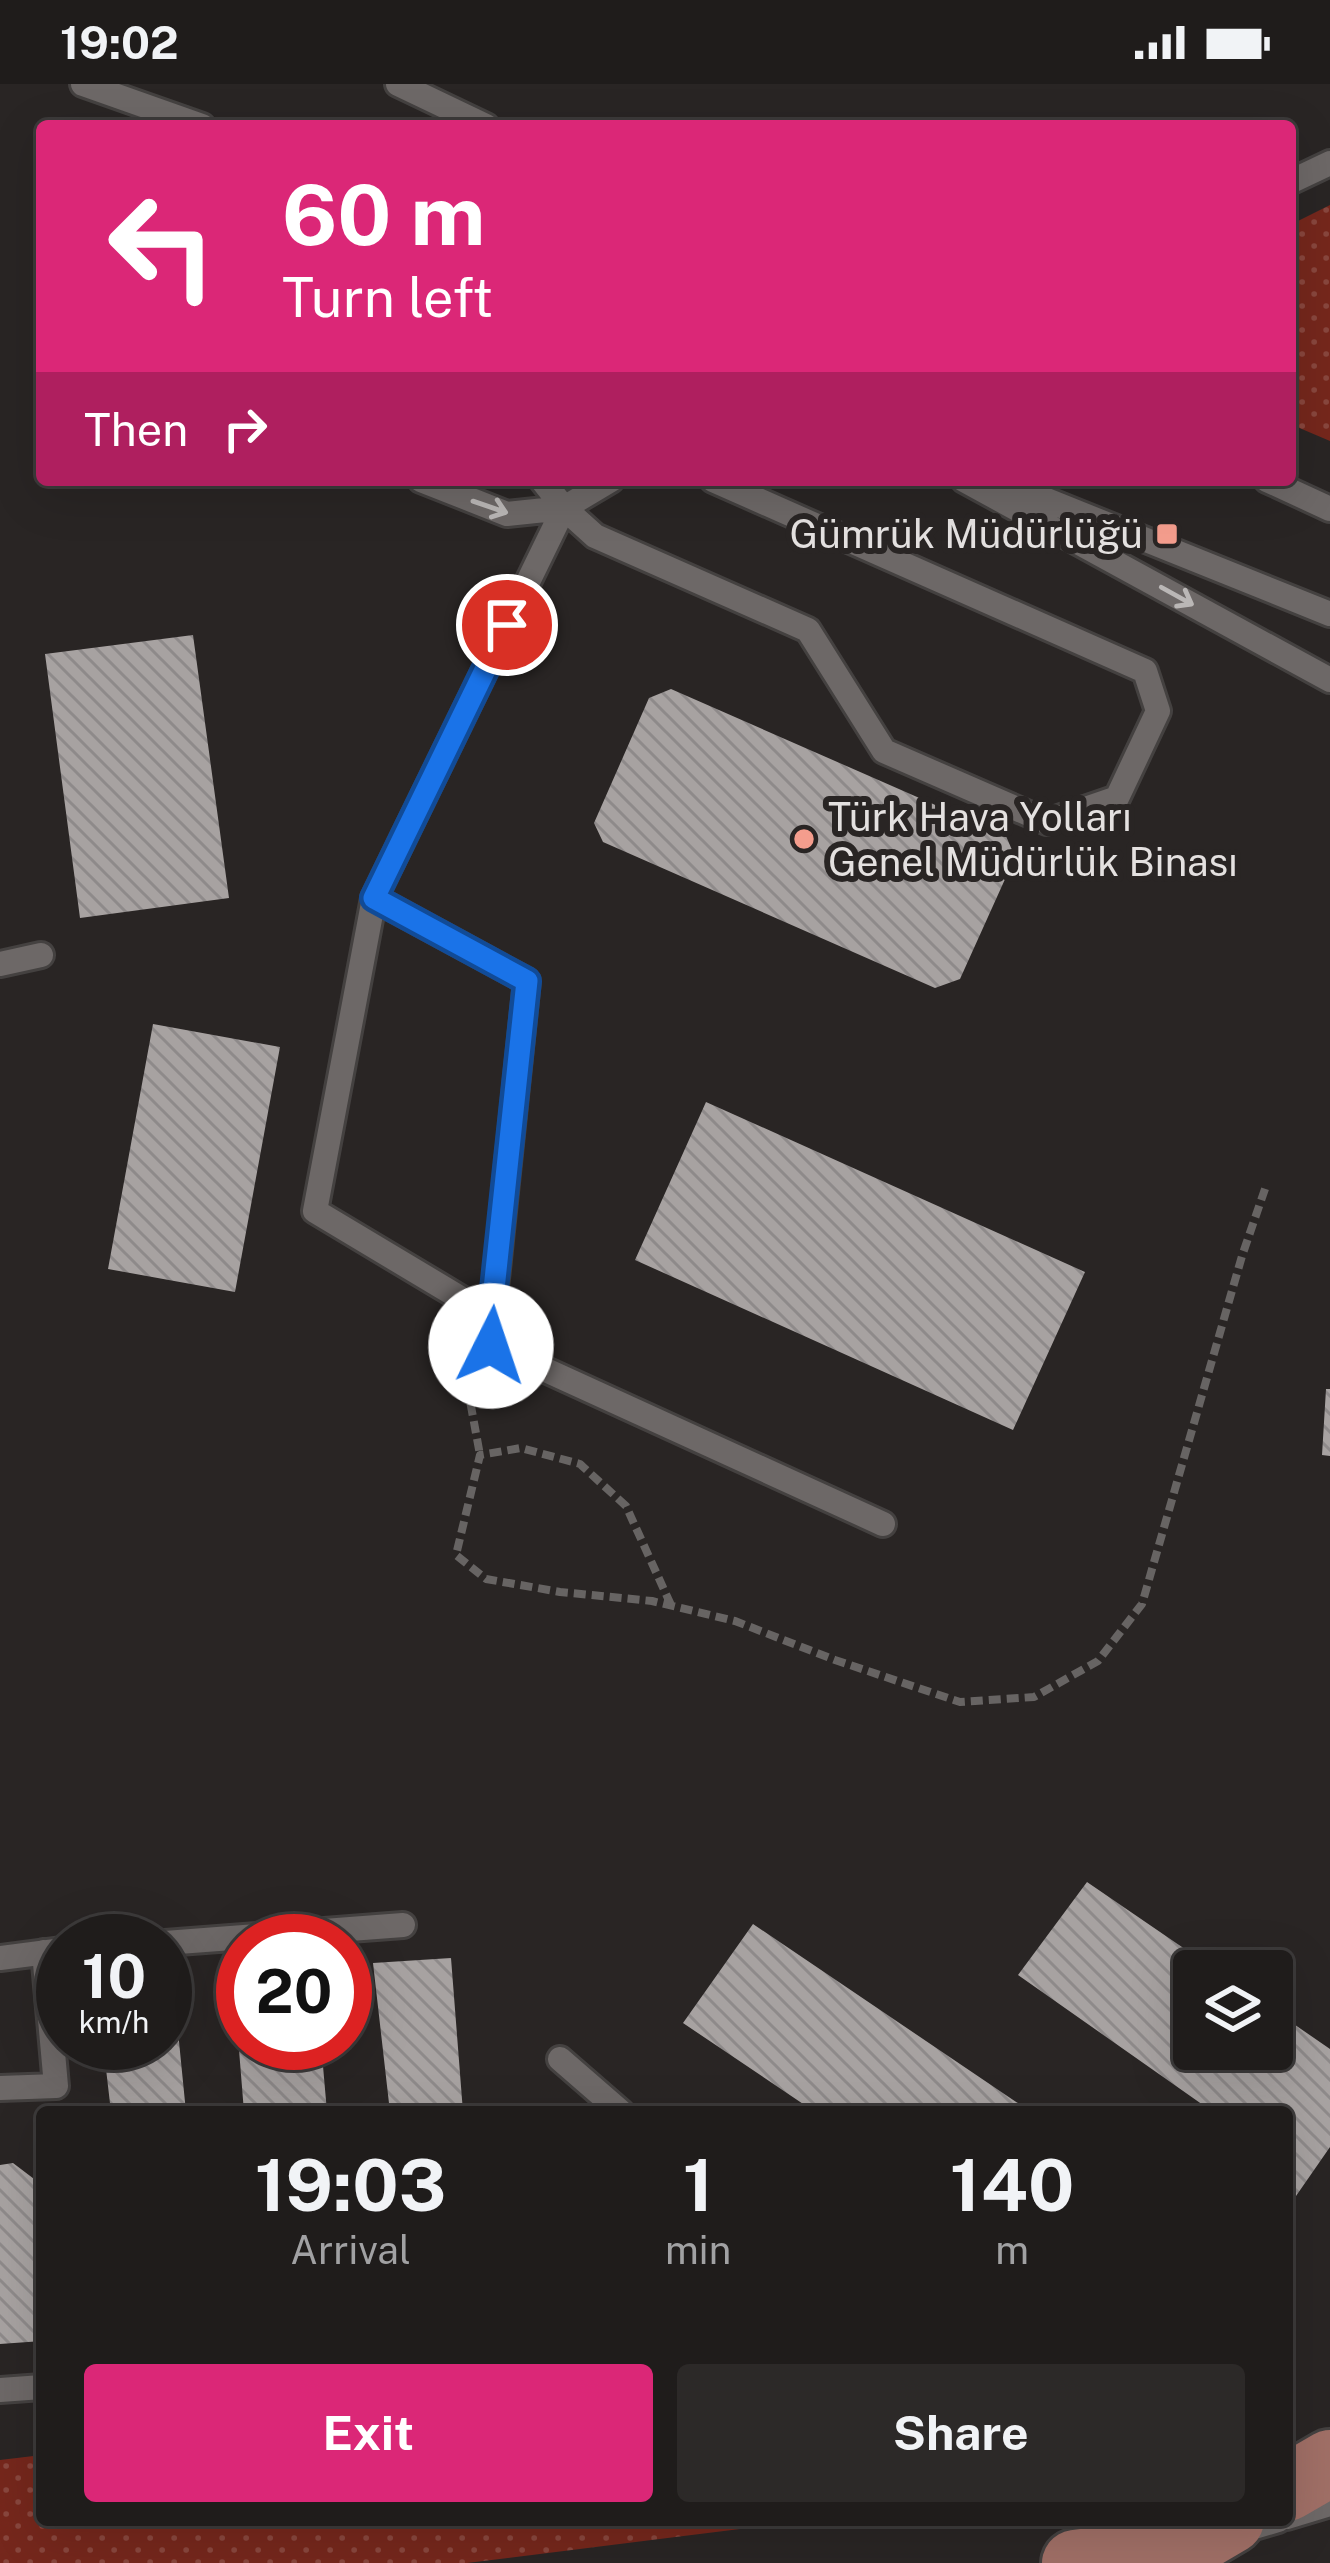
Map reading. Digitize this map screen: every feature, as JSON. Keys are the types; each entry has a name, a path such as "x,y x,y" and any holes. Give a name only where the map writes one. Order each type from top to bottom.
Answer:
{"main road":[{"path":"1293,2485 1330,2463"},
{"path":"1075,2563 1207,2534"}],"lane":[{"path":"83,84 185,120"},
{"path":"398,84 473,120"},
{"path":"435,84 454,111"},
{"path":"1296,179 1330,163"},
{"path":"436,486 507,514 564,508 600,486"},
{"path":"547,486 595,536 808,630 884,751 1047,822 1117,798 1158,711 1145,670 727,486"},
{"path":"975,486 1330,680"},
{"path":"1012,486 1330,614"},
{"path":"1280,486 1330,508"},
{"path":"491,1317 315,1211 374,898 564,508"},
{"path":"374,898 527,981 491,1346 883,1524"},
{"path":"0,964 41,955"},
{"path":"192,1941 403,1925"},
{"path":"0,1958 36,1953"},
{"path":"560,2059 614,2106"},
{"path":"0,2088 56,2086 56,2070"},
{"path":"0,2390 36,2387"},
{"path":"1293,2515 1330,2504"},
{"path":"1207,2534 1248,2526"}],"path":[{"path":"480,1455 461,1352 491,1346"}],"shaded area":[{"path":"1330,205 1330,441 1296,427 1296,222"},
{"path":"36,2456 36,2526 764,2526 467,2563 0,2563 0,2460"}],"building":[{"path":"193,635 229,898 80,918 45,654"},
{"name":"Türk Hava Yolları Genel Müdürlük Binası","path":"671,689 1006,836 1015,857 960,979 935,988 603,842 594,823 649,698"},
{"path":"153,1024 280,1047 235,1292 108,1269"},
{"path":"706,1102 1085,1272 1013,1430 635,1260"},
{"path":"1326,1389 1330,1389 1330,1456 1322,1455"},
{"path":"1087,1882 1186,1950 1173,1950 1173,2070 1293,2070 1293,2023 1330,2049 1330,2147 1293,2200 1293,2106 1204,2106 1018,1975"},
{"path":"753,1924 1022,2106 806,2106 683,2023"},
{"path":"451,1958 463,2106 389,2106 373,1963"},
{"path":"106,2070 182,2070 185,2106 110,2106"},
{"path":"241,2070 323,2070 326,2106 244,2106"},
{"path":"13,2163 36,2180 36,2341 0,2344 0,2165"}],"place":[{"name":"Gümrük Müdürlüğü","path":"1167,534"},
{"name":"Türk Hava Yolları Genel Müdürlük Binası","path":"804,839"}],"route":[{"path":"491,1346 527,981 374,898 507,625"}]}
